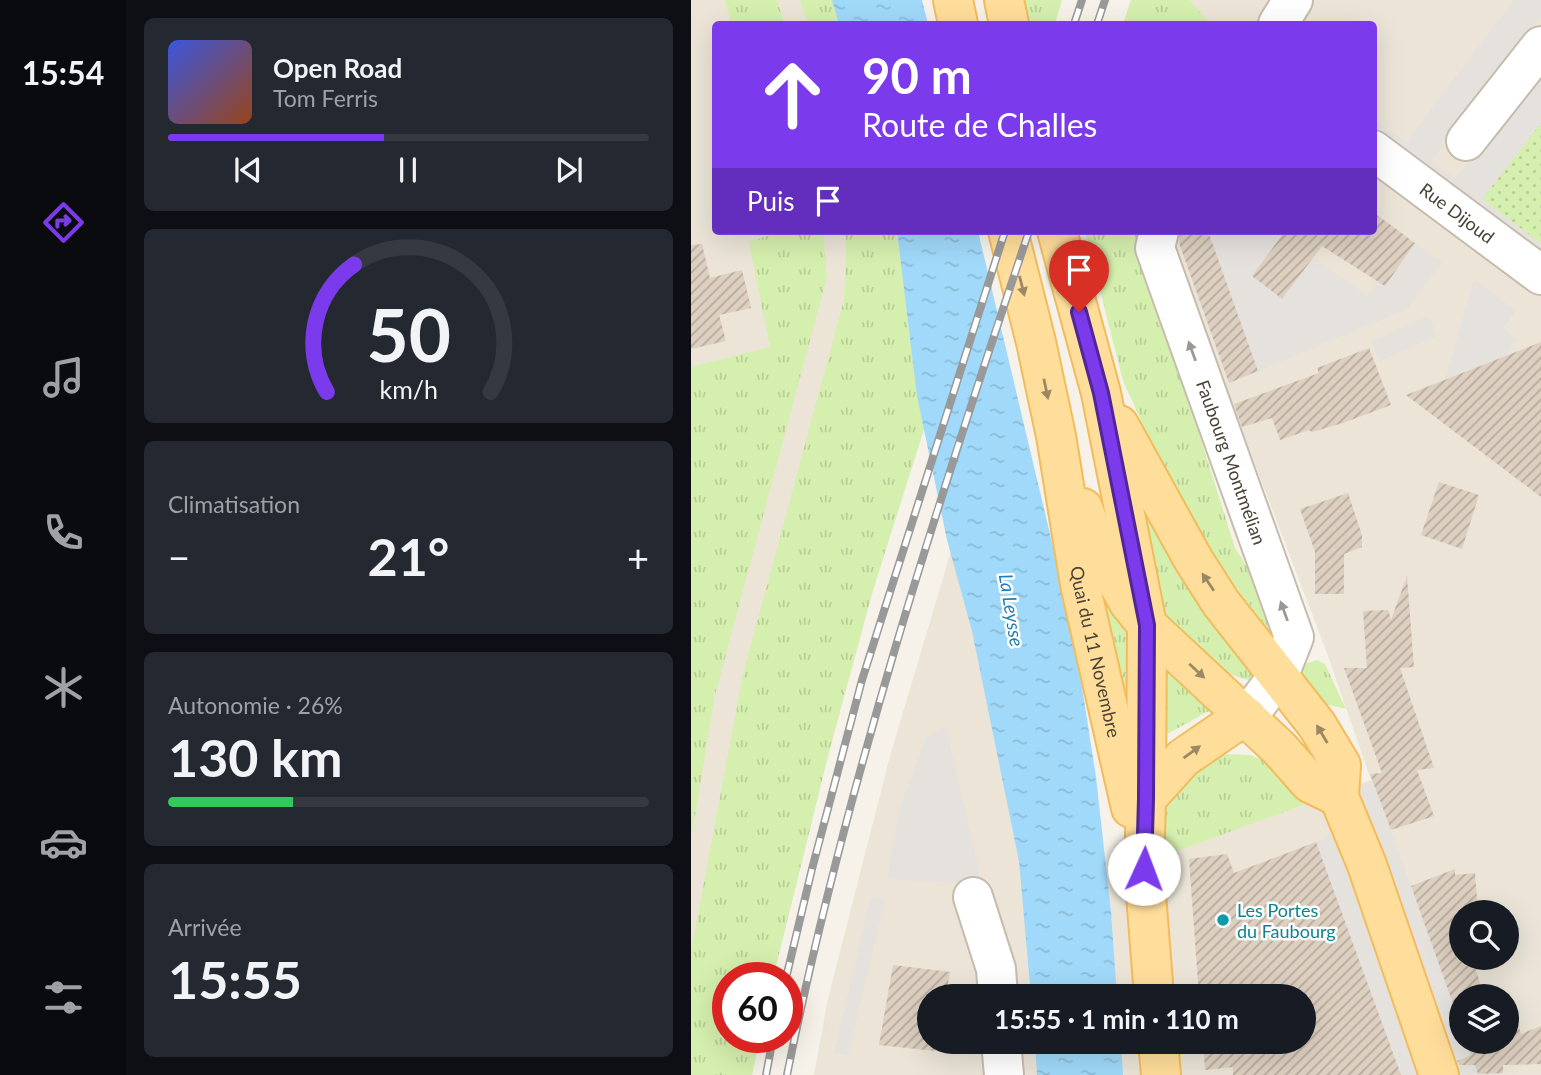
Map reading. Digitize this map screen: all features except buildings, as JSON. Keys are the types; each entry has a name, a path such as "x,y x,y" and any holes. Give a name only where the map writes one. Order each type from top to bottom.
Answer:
{"main road":[{"path":"953,0 957,21"},
{"path":"1004,0 1008,21"},
{"name":"Quai du 11 Novembre","path":"1009,235 1036,342 1056,436 1080,584 1144,869"},
{"path":"1058,235 1101,393 1193,559 1221,603 1317,725 1341,765 1339,797 1367,864 1439,1075"},
{"name":"Quai du 11 Novembre","path":"1101,393 1147,625 1144,869 1153,984"},
{"name":"Quai du 11 Novembre","path":"1056,436 1097,546 1129,603 1147,625"},
{"path":"1147,625 1279,748 1310,783 1339,797"},
{"name":"Faubourg Montmélian","path":"1146,799 1183,758 1231,724 1247,717"},
{"path":"1159,1054 1161,1075"}],"street":[{"path":"1280,21 1293,0"},
{"path":"1466,141 1541,46"},
{"name":"Rue Dijoud","path":"1377,153 1541,275"},
{"name":"Faubourg Montmélian","path":"1157,239 1294,637 1279,675 1247,717"},
{"path":"973,897 996,969 997,984"},
{"path":"1002,1054 1004,1075"}],"shaded area":[{"path":"691,0 849,0 854,21 712,21 712,235 900,235 934,401 873,590 829,752 777,962 712,962 712,1053 757,1053 752,1075 691,1075"},
{"path":"1131,0 1541,0 1541,1075 1123,1075 1121,1054 1316,1054 1316,984 1116,984 1107,876 1371,780 1327,653 1168,235 1377,235 1377,21 1124,21"},
{"path":"1514,0 1541,0 1541,18 1431,161 1455,178 1541,69 1541,123 1482,199 1541,244 1541,262 1377,139 1377,121 1406,142"},
{"path":"1209,235 1282,235 1288,239 1277,242 1252,276 1282,299 1308,254 1367,296 1379,282 1385,285 1415,243 1442,262 1407,309 1258,371"},
{"path":"1474,279 1516,311 1503,328 1518,339 1498,366 1442,390"},
{"path":"1429,316 1437,336 1380,361 1371,341"},
{"path":"960,521 1056,984 917,984 917,1054 1072,1054 1076,1075 814,1075 828,999 890,756"},
{"path":"946,727 982,884 887,879 900,807 926,737"},
{"path":"1373,781 1449,991 1449,1048 1354,787"},
{"path":"1333,835 1420,1075 1401,1075 1380,1024 1316,842"},
{"path":"871,897 885,900 848,1056 834,1052"},
{"path":"1451,1054 1472,1054 1479,1075 1459,1075"}],"green space":[{"path":"725,0 777,0 783,21 730,21"},
{"path":"800,0 832,0 838,21 806,21"},
{"path":"1024,0 1062,0 1056,21 1029,21"},
{"path":"1131,0 1189,0 1208,21 1124,21"},
{"path":"1541,122 1541,244 1482,199"},
{"path":"770,235 823,235 827,277 715,695 691,840 691,367 770,347 749,242"},
{"path":"845,235 897,235 917,396 924,429 873,590 829,752 777,962 712,962 712,1053 757,1053 752,1075 691,1075 691,952 743,674 844,300"},
{"path":"1086,235 1145,235 1172,347 1235,548 1260,586 1273,625 1270,632 1218,564 1164,471 1123,381"},
{"path":"1132,486 1252,673 1249,680 1230,674 1163,624"},
{"path":"1104,597 1137,636 1130,734 1101,598"},
{"path":"1317,660 1325,664 1346,709 1325,704 1298,675 1307,663"},
{"path":"1166,671 1213,709 1164,735"},
{"path":"1226,754 1250,755 1281,767 1314,801 1161,857 1160,807 1201,764"}],"water":[{"path":"832,0 922,0 927,21 838,21"},
{"name":"La Leysse","path":"897,235 979,235 1064,593 1082,687 1096,777 1116,984 1030,984 1019,861 972,631 947,540 917,396"},
{"path":"1036,1054 1122,1054 1123,1075 1037,1075"}],"railway":[{"path":"1075,21 1082,0"},
{"path":"1098,21 1105,0"},
{"path":"790,962 862,680 1004,235"},
{"path":"787,1075 836,861 895,649 960,439 1028,235"},
{"path":"766,1075 770,1053"}],"place":[{"name":"Les Portes du Faubourg","path":"1223,920"}],"route":[{"path":"1079,312 1101,393 1147,625 1144,869"}]}
